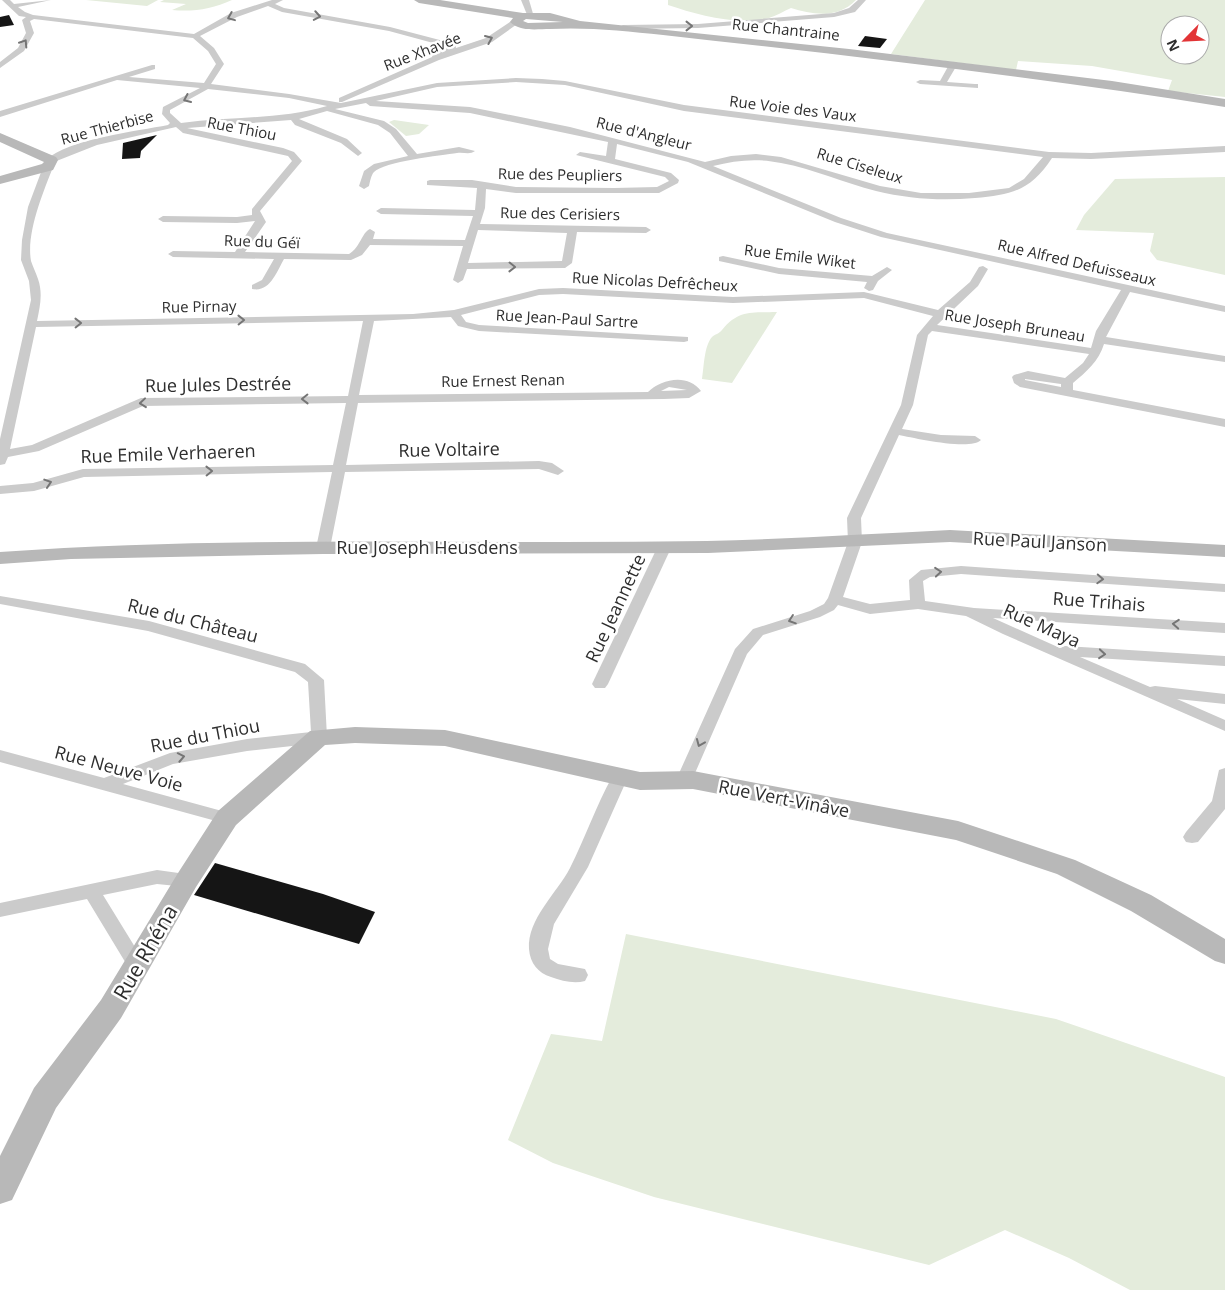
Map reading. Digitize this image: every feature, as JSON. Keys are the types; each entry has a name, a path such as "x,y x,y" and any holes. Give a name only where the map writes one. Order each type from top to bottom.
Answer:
{"street":[{"path":"6,0 22,14 33,17 195,36 211,50 220,64 207,86 195,95 166,109 166,114 178,126"},
{"path":"13,6 47,0"},
{"path":"195,36 229,17 279,0"},
{"name":"Rue Chantraine","path":"420,0 522,20 619,27 953,65 1112,85 1225,103"},
{"path":"522,20 525,0"},
{"path":"619,27 698,26 834,15 852,10 862,0"},
{"path":"270,4 282,10 390,29 452,46 453,48 436,55 436,58"},
{"path":"0,66 21,49 30,33 26,20 33,17"},
{"name":"Rue Xhavée","path":"334,106 346,98 436,58 489,40 522,20"},
{"path":"942,84 953,65"},
{"path":"0,114 152,67"},
{"path":"118,78 289,96 334,106 381,123 393,131 414,158"},
{"name":"Rue Voie des Vaux","path":"334,106 437,85 516,80 542,81 565,83 684,108 1049,155 1091,156 1225,149"},
{"path":"920,82 975,86"},
{"name":"Rue d'Angleur","path":"346,98 361,101 470,110 570,130 706,165 838,220 885,236 923,243"},
{"name":"Rue Thierbise","path":"0,137 49,164 61,154 99,143 178,126 294,117 334,106"},
{"path":"294,117 298,123 350,144 358,153"},
{"name":"Rue Thiou","path":"178,126 186,131 291,154 297,161 255,211 260,217 261,222 239,254"},
{"path":"580,155 611,160 613,141"},
{"path":"364,186 372,168 384,163 471,151"},
{"name":"Rue Ciseleux","path":"706,165 741,158 788,160 807,164 866,185 903,194 952,198 998,193 1028,183 1049,155"},
{"name":"Rue des Peupliers","path":"433,172 428,187 472,183 516,190 660,190 671,186 674,180 668,175 611,160"},
{"path":"0,180 49,164"},
{"path":"1,458 5,430 36,300 34,280 26,260 27,240 33,207 49,164"},
{"path":"458,280 464,266 476,213 482,198 482,186"},
{"path":"379,210 476,213"},
{"path":"163,219 237,220 260,217"},
{"name":"Rue des Cerisiers","path":"474,227 646,230"},
{"path":"464,266 561,266 567,263 570,248 572,231 566,229"},
{"name":"Rue du Géï","path":"173,254 351,257 357,255 368,237 470,243"},
{"name":"Rue Alfred Defuisseaux","path":"923,243 1225,309"},
{"path":"256,287 266,282 281,256"},
{"name":"Rue Emile Wiket","path":"723,259 738,264 777,270 874,280"},
{"path":"684,780 740,652 758,632 815,614 829,607 835,599 855,542 854,518 907,405 923,335 940,314 974,284 983,269"},
{"name":"Rue Emile Wiket","path":"864,296 874,280 887,270"},
{"path":"1127,288 1102,331 1096,352 1067,387 1225,423"},
{"name":"Rue Nicolas Defrêcheux","path":"370,318 454,313 539,292 733,300 864,296 940,314"},
{"name":"Rue Jean-Paul Sartre","path":"454,313 462,324 473,327 684,338"},
{"path":"323,548 370,318"},
{"name":"Rue Pirnay","path":"30,324 370,318"},
{"name":"Rue Joseph Bruneau","path":"930,327 1096,352"},
{"path":"1100,340 1225,359"},
{"name":"Rue Ernest Renan","path":"354,398 652,394"},
{"name":"Rue Jules Destrée","path":"1,458 35,448 141,402 354,398"},
{"path":"895,431 941,439 975,440"},
{"name":"Rue Voltaire","path":"340,468 539,465 558,471"},
{"name":"Rue Emile Verhaeren","path":"0,490 34,487 83,473 340,468"},
{"name":"Rue Paul Janson","path":"855,542 950,536 1225,551"},
{"name":"Rue Joseph Heusdens","path":"0,558 80,553 323,548 664,548 855,542"},
{"name":"Rue Jeannette","path":"600,684 664,548"},
{"path":"918,604 916,580 926,573 961,570 1225,588"},
{"name":"Rue Maya","path":"835,599 870,608 918,604 970,612 1225,726"},
{"name":"Rue du Château","path":"0,600 150,626 300,668 316,680 319,737"},
{"name":"Rue Trihais","path":"970,612 1225,628"},
{"path":"1054,650 1225,661"},
{"path":"1139,689 1225,699"},
{"name":"Rue Vert-Vinâve","path":"319,737 355,735 445,738 640,782 693,780 958,831 1066,867 1141,903 1225,953"},
{"name":"Rue du Thiou","path":"102,784 170,759 246,745 319,737"},
{"name":"Rue Rhéna","path":"0,1189 46,1098 112,1009 227,818 319,737"},
{"name":"Rue Neuve Voie","path":"0,756 227,818"},
{"path":"1192,837 1220,803 1225,774"},
{"path":"578,975 550,970 541,960 539,947 544,927 562,891 578,870 605,804 620,777"},
{"path":"0,910 156,877 188,880"},
{"path":"92,892 137,965"}],"green space":[{"path":"86,0 158,0 147,6"},
{"path":"164,0 232,0 210,8 188,11 172,10 186,4 160,2"},
{"path":"668,0 856,0 849,6 833,13 816,14 791,8 769,18 744,21 692,12 668,5"},
{"path":"925,0 1225,0 1225,97 1168,91 1172,80 1092,66 1018,61 1016,70 891,54"},
{"path":"394,120 429,125 419,134 406,136 389,122"},
{"path":"1225,177 1225,275 1157,260 1150,251 1154,233 1076,230 1084,215 1115,179"},
{"path":"777,312 732,383 702,379 706,351 712,337 740,315"},
{"path":"626,934 1056,1019 1225,1077 1225,1290 1130,1290 1069,1258 1005,1230 929,1265 654,1197 553,1163 508,1140 551,1034 602,1041"}],"building":[{"path":"9,15 14,25 0,27 0,17"},
{"path":"865,36 887,39 880,48 858,46"},
{"path":"157,135 141,151 140,158 122,159 123,143"},
{"path":"215,863 323,894 375,912 359,944 194,895"}]}
